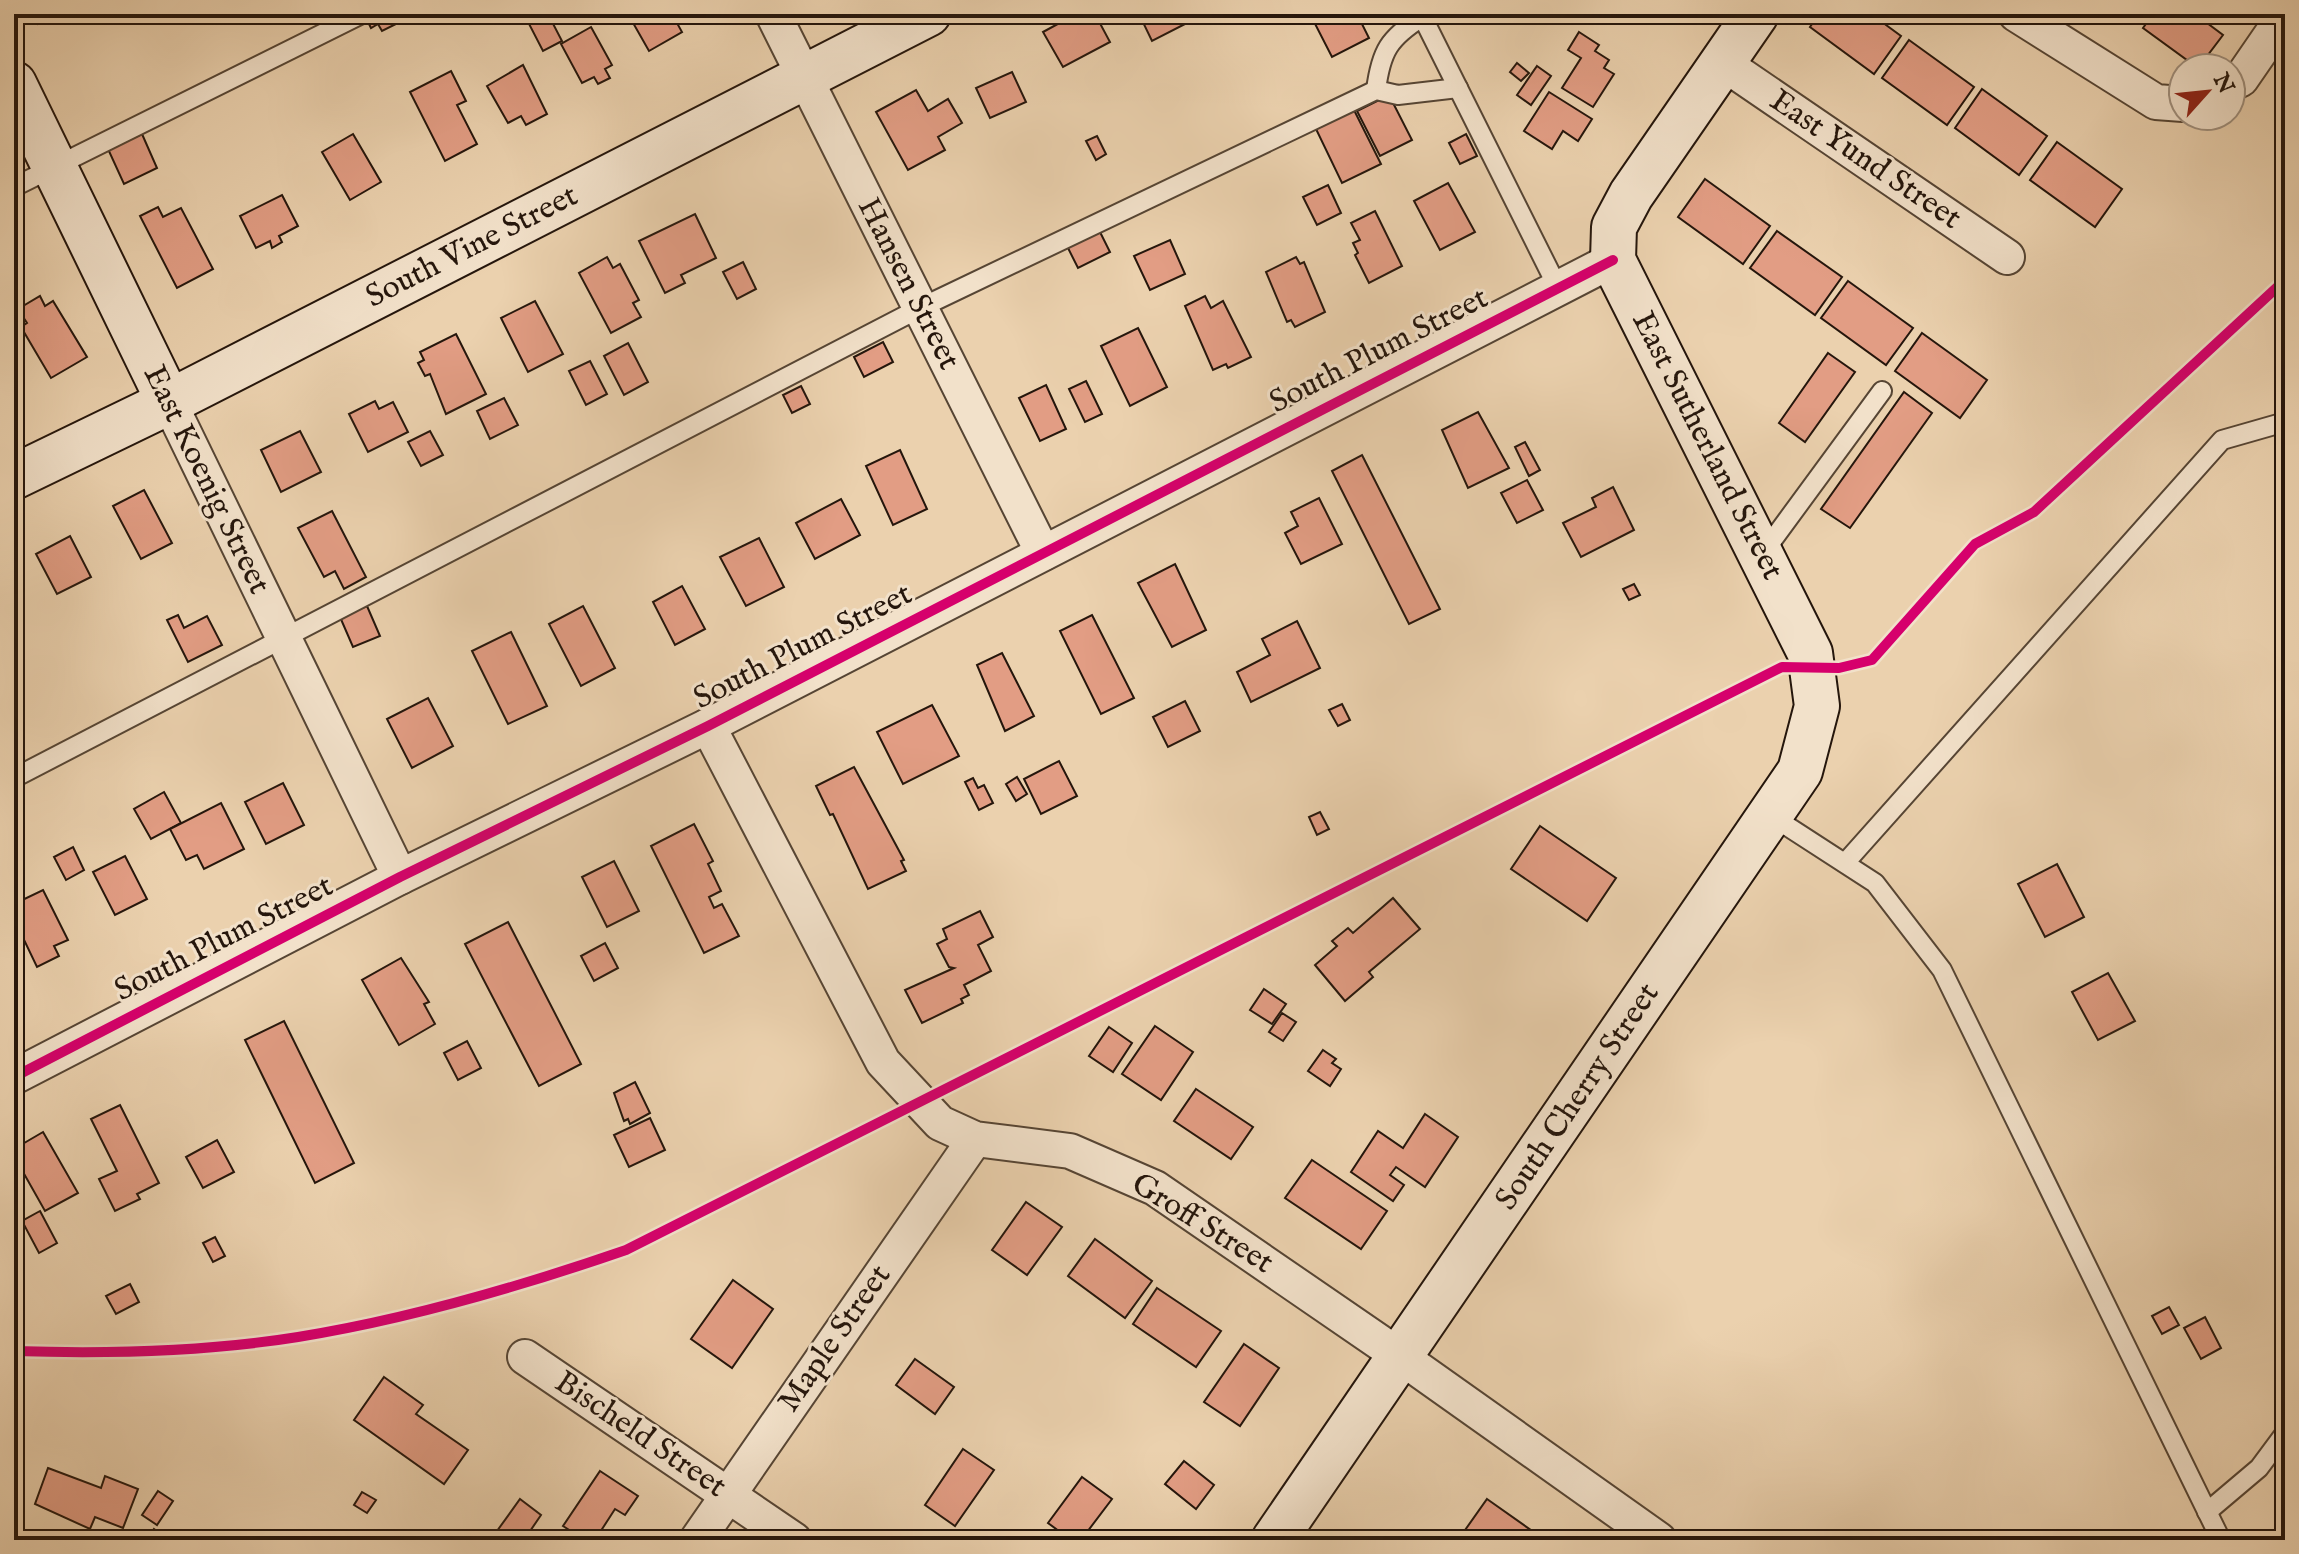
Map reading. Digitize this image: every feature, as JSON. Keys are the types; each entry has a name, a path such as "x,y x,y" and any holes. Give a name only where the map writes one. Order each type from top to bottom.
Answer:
{"street":[{"name":"Hansen Street","path":"773,14 1043,553"},
{"name":"South Vine Street","path":"14,477 169,402 928,14"},
{"path":"1613,260 1614,227 1631,195 1756,14"},
{"path":"2016,14 2156,102 2167,103"},
{"path":"2247,70 2285,15"},
{"name":"East Yund Street","path":"1723,63 2007,257"},
{"name":"East Koenig Street","path":"14,84 400,877"},
{"name":"South Plum Street","path":"14,1077 400,877 708,726 1613,260"},
{"name":"East Sutherland Street","path":"1613,260 1800,632"},
{"name":"South Cherry Street","path":"1274,1540 1800,771 1817,706 1810,653 1800,632"},
{"name":"Groff Street","path":"708,726 883,1062 940,1123 975,1139 1070,1151 1155,1188 1659,1540"},
{"name":"Maple Street","path":"697,1540 975,1139"},
{"name":"Bischeld Street","path":"525,1357 794,1540"}],"lane":[{"path":"14,187 362,14"},
{"path":"1376,90 1380,58 1400,31 1422,15 1558,288"},
{"path":"14,778 920,308 1376,90 1398,95 1458,88"},
{"path":"1761,555 1882,391"},
{"path":"1845,863 2222,440 2285,422"},
{"path":"1770,815 1875,883 1942,970 2221,1540"},
{"path":"2207,1512 2259,1468 2285,1433"}],"building":[{"path":"31,14 55,14 38,24"},
{"path":"374,14 416,14 382,31 378,24 371,28 366,18"},
{"path":"539,14 548,14 562,41 543,51 527,20"},
{"path":"628,14 672,14 682,32 649,51"},
{"path":"1076,14 1095,14 1110,42 1063,67 1043,32"},
{"path":"1139,14 1183,14 1187,23 1152,41"},
{"path":"1310,14 1357,14 1369,38 1332,57"},
{"path":"1819,14 1871,14 1901,36 1874,74 1810,27"},
{"path":"2153,14 2195,14 2223,35 2210,52 2176,52 2143,28"},
{"path":"591,27 612,65 605,69 610,78 598,84 594,77 582,83 561,44"},
{"path":"1579,32 1599,45 1595,51 1609,60 1604,68 1614,74 1593,107 1562,88 1581,58 1568,50"},
{"path":"1909,40 1974,87 1947,125 1882,78"},
{"path":"1517,63 1529,73 1521,81 1510,72"},
{"path":"523,65 547,114 526,125 521,116 508,123 487,86"},
{"path":"1537,66 1551,76 1531,105 1517,95"},
{"path":"451,71 466,101 457,105 477,144 445,161 410,92"},
{"path":"1012,72 1026,102 990,118 976,88"},
{"path":"1982,89 2047,136 2019,175 1955,128"},
{"path":"916,90 928,111 948,99 962,123 938,137 945,150 908,170 876,112"},
{"path":"1549,92 1592,119 1578,141 1563,131 1552,149 1524,131"},
{"path":"1389,95 1412,140 1380,156 1357,111"},
{"path":"1354,110 1381,164 1342,183 1316,129"},
{"path":"142,134 157,168 124,184 108,149"},
{"path":"353,134 381,182 350,200 322,152"},
{"path":"1466,134 1477,156 1460,164 1449,143"},
{"path":"1097,136 1106,154 1096,160 1086,141"},
{"path":"2057,142 2122,189 2095,227 2030,180"},
{"path":"1705,179 1770,226 1743,264 1678,217"},
{"path":"1448,183 1475,232 1440,250 1414,201"},
{"path":"1328,185 1341,213 1317,225 1303,197"},
{"path":"282,195 298,226 279,236 282,242 272,248 270,241 256,248 240,216"},
{"path":"158,207 163,217 181,208 213,269 177,288 140,216"},
{"path":"1375,211 1402,266 1369,283 1355,255 1358,253 1353,243 1360,240 1351,223"},
{"path":"695,214 716,258 681,275 685,283 665,293 639,241"},
{"path":"1099,230 1110,252 1078,268 1067,246"},
{"path":"1777,231 1842,277 1815,315 1750,268"},
{"path":"1170,240 1185,274 1150,290 1134,256"},
{"path":"607,257 613,268 620,264 639,300 633,303 641,317 611,333 579,273"},
{"path":"1296,257 1300,264 1304,262 1325,312 1295,327 1291,320 1287,322 1266,272"},
{"path":"743,262 756,289 737,299 723,272"},
{"path":"1848,281 1913,328 1886,365 1821,318"},
{"path":"40,296 45,306 53,301 87,357 51,378 21,327 27,323 18,309"},
{"path":"1205,296 1211,308 1223,301 1251,357 1228,368 1226,364 1213,370 1185,306"},
{"path":"535,301 563,354 528,372 501,318"},
{"path":"1138,328 1167,387 1130,406 1101,346"},
{"path":"1922,333 1987,380 1960,418 1895,371"},
{"path":"456,334 486,394 446,414 430,374 425,376 418,363 424,360 420,352"},
{"path":"883,342 893,362 864,377 854,357"},
{"path":"628,343 648,382 624,395 604,356"},
{"path":"1828,353 1855,372 1805,442 1779,423"},
{"path":"590,361 607,394 586,405 569,371"},
{"path":"1086,381 1102,414 1085,422 1069,389"},
{"path":"1046,385 1066,429 1040,441 1019,398"},
{"path":"801,386 810,404 792,413 783,395"},
{"path":"1904,392 1932,413 1850,528 1821,509"},
{"path":"504,398 518,425 490,439 477,411"},
{"path":"375,401 379,409 393,402 408,432 368,452 349,414"},
{"path":"1478,412 1509,468 1468,488 1442,430"},
{"path":"300,431 321,472 281,492 261,450"},
{"path":"430,431 443,455 421,466 408,442"},
{"path":"1525,442 1540,470 1529,476 1515,447"},
{"path":"900,450 927,509 893,525 866,466"},
{"path":"1362,455 1440,609 1409,624 1332,471"},
{"path":"1527,480 1543,510 1517,523 1501,493"},
{"path":"1613,487 1634,530 1581,557 1563,523 1596,507 1592,498"},
{"path":"144,490 172,543 141,559 113,506"},
{"path":"1319,498 1342,544 1301,564 1285,533 1298,526 1291,512"},
{"path":"841,499 860,535 815,559 796,523"},
{"path":"332,511 366,577 344,589 335,571 324,577 298,528"},
{"path":"70,536 91,577 57,594 36,554"},
{"path":"759,538 784,587 746,606 720,557"},
{"path":"1175,564 1206,630 1172,647 1138,583"},
{"path":"1634,584 1640,595 1629,600 1623,589"},
{"path":"682,586 705,629 675,645 653,602"},
{"path":"367,606 380,636 353,647 340,617"},
{"path":"583,606 615,668 581,686 549,624"},
{"path":"178,615 184,628 207,616 222,645 188,662 167,620"},
{"path":"1092,615 1134,698 1101,714 1060,631"},
{"path":"1297,621 1320,668 1251,702 1237,672 1270,655 1262,639"},
{"path":"511,632 547,706 508,724 472,651"},
{"path":"1002,653 1034,716 1005,731 977,665"},
{"path":"428,698 453,746 412,768 387,719"},
{"path":"1185,701 1200,731 1168,747 1153,717"},
{"path":"1342,704 1350,720 1338,726 1329,710"},
{"path":"932,705 959,756 903,784 877,732"},
{"path":"1059,761 1077,796 1041,814 1024,779"},
{"path":"854,767 904,860 901,861 906,871 868,889 833,814 830,815 816,786"},
{"path":"1017,777 1027,794 1016,801 1006,784"},
{"path":"973,778 978,788 984,785 993,803 979,810 965,782"},
{"path":"283,783 304,825 266,844 245,802"},
{"path":"164,792 181,823 151,839 134,809"},
{"path":"221,803 244,849 204,869 197,855 186,860 170,829"},
{"path":"1320,812 1329,829 1317,835 1309,817"},
{"path":"694,824 713,861 708,864 721,891 709,897 714,908 722,904 739,936 704,953 651,846"},
{"path":"1540,826 1616,878 1587,921 1511,869"},
{"path":"73,847 84,870 66,880 54,857"},
{"path":"125,856 147,899 115,915 93,872"},
{"path":"614,861 639,911 607,927 582,877"},
{"path":"2057,864 2084,917 2045,937 2018,884"},
{"path":"43,890 68,940 54,946 59,956 37,967 14,919 14,904"},
{"path":"1393,898 1420,929 1369,972 1373,977 1345,1001 1315,965 1337,946 1332,941 1348,928 1353,933"},
{"path":"980,911 993,937 978,945 991,971 964,985 969,995 961,999 963,1003 922,1023 905,990 954,968 949,967 937,944 947,939 943,929"},
{"path":"508,922 581,1064 539,1086 465,944"},
{"path":"605,943 618,968 594,981 581,956"},
{"path":"401,958 429,1002 424,1004 435,1024 399,1045 362,980"},
{"path":"2108,973 2135,1021 2098,1040 2072,992"},
{"path":"1264,989 1286,1004 1272,1024 1250,1010"},
{"path":"1282,1013 1296,1022 1283,1041 1269,1032"},
{"path":"284,1021 354,1163 315,1183 245,1040"},
{"path":"1155,1026 1193,1052 1161,1100 1122,1074"},
{"path":"1109,1027 1132,1043 1113,1072 1089,1056"},
{"path":"467,1041 481,1068 458,1080 444,1053"},
{"path":"1323,1050 1336,1059 1332,1063 1341,1069 1330,1086 1308,1071"},
{"path":"635,1082 650,1113 630,1124 628,1119 624,1121 614,1093"},
{"path":"1196,1089 1253,1127 1231,1159 1174,1121"},
{"path":"120,1105 159,1183 137,1194 140,1199 115,1211 99,1179 117,1171 91,1119"},
{"path":"1425,1114 1458,1137 1425,1187 1396,1167 1390,1175 1404,1185 1393,1201 1351,1172 1378,1131 1403,1148"},
{"path":"650,1118 665,1150 629,1167 614,1135"},
{"path":"43,1132 78,1193 45,1211 14,1156 14,1149"},
{"path":"217,1140 234,1172 203,1188 186,1157"},
{"path":"1312,1160 1387,1211 1361,1249 1285,1198"},
{"path":"1026,1202 1062,1227 1027,1275 992,1250"},
{"path":"40,1211 57,1243 39,1253 22,1221"},
{"path":"215,1237 225,1256 213,1262 203,1243"},
{"path":"1095,1239 1152,1281 1125,1318 1068,1276"},
{"path":"733,1280 773,1309 732,1368 691,1339"},
{"path":"130,1284 139,1302 116,1314 106,1296"},
{"path":"1157,1288 1221,1331 1196,1367 1133,1324"},
{"path":"2169,1307 2179,1325 2162,1334 2152,1316"},
{"path":"2205,1317 2221,1348 2201,1359 2184,1328"},
{"path":"1244,1344 1279,1368 1240,1426 1204,1402"},
{"path":"915,1359 954,1387 935,1414 896,1385"},
{"path":"384,1377 423,1405 416,1414 468,1450 444,1484 354,1420"},
{"path":"963,1449 994,1470 955,1526 925,1505"},
{"path":"1184,1461 1214,1485 1196,1509 1165,1484"},
{"path":"48,1468 101,1488 105,1476 138,1489 123,1528 95,1517 90,1529 35,1504"},
{"path":"600,1471 638,1496 625,1515 615,1509 595,1540 585,1540 563,1526"},
{"path":"1082,1477 1112,1499 1081,1540 1071,1540 1048,1523"},
{"path":"158,1491 173,1501 157,1525 142,1515"},
{"path":"362,1492 376,1500 367,1513 354,1505"},
{"path":"520,1499 541,1515 524,1540 510,1540 497,1531"},
{"path":"1487,1499 1545,1540 1458,1540"},
{"path":"154,1529 170,1540 146,1540"}],"cycle path":[{"path":"14,1077 400,877 708,726 1613,260"},
{"path":"14,1351 156,1351 298,1337 464,1301 626,1250 1782,667 1839,668 1872,660 1975,544 2034,512 2285,280"}]}
